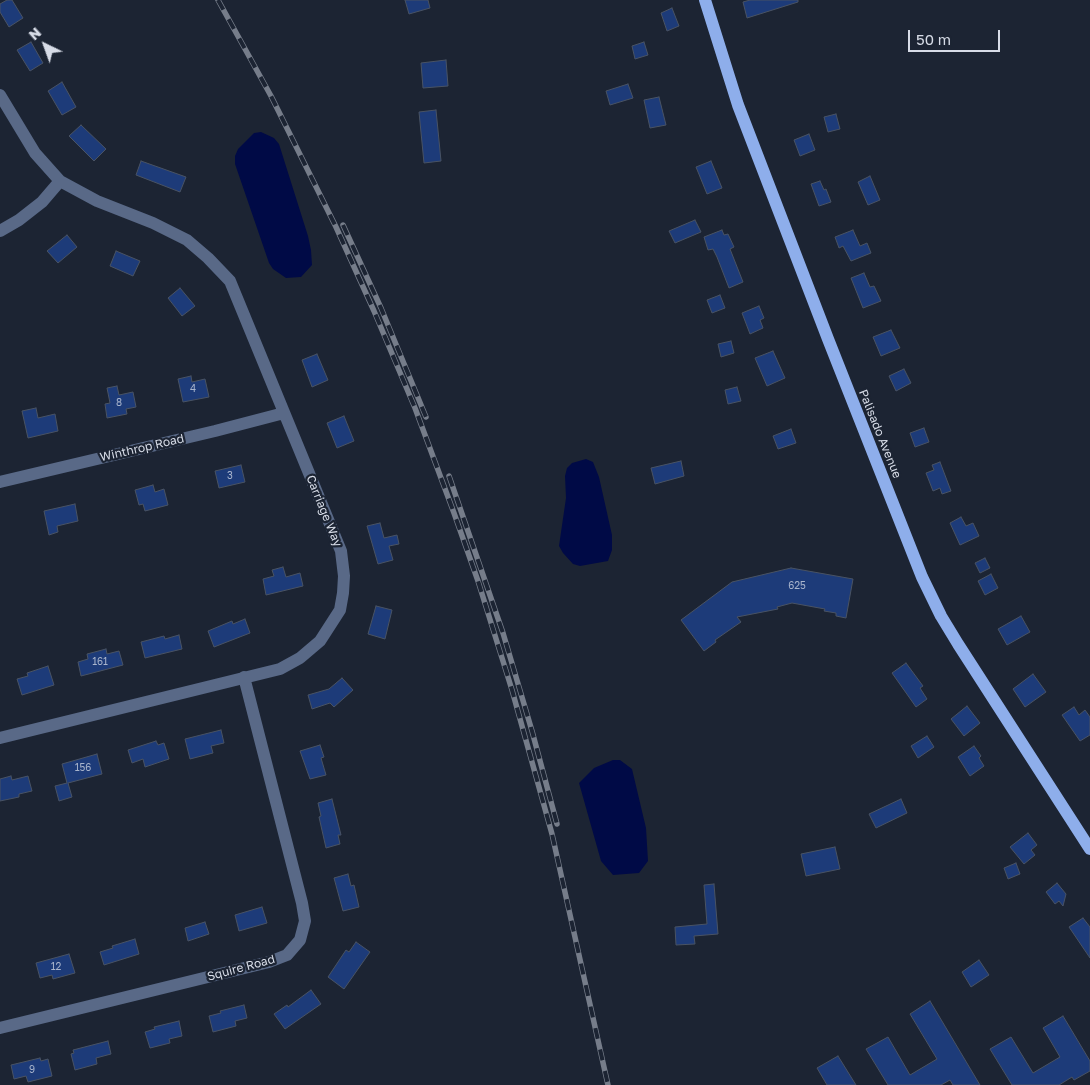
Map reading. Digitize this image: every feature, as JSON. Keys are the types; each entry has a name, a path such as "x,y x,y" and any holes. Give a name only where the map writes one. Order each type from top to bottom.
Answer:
{"main road":[{"name":"Palisado Avenue","path":"705,0 738,105 768,186 932,599 980,680 1090,849"}],"street":[{"name":"Carriage Way","path":"0,95 34,153 60,181 97,201 153,223 187,240 230,281 341,551 344,576 340,610 320,641 300,658 280,668 0,738"},
{"path":"0,231 19,220 42,202 60,181"},
{"name":"Winthrop Road","path":"0,482 284,413"},
{"name":"Squire Road","path":"0,1028 270,962 287,955 300,940 305,921 302,903 244,677"}],"shaded area":[{"path":"261,132 274,138 279,144 308,236 312,265 301,277 286,278 273,269 269,263 235,164 235,156 238,149 254,133"},
{"path":"586,459 593,462 599,477 612,535 612,550 608,561 580,566 573,564 559,546 566,498 565,476 567,468 572,463"},
{"path":"613,760 620,760 632,769 646,828 648,861 639,873 613,875 601,861 579,783 594,768"}],"building":[{"path":"7,0 12,0 23,18 9,27 0,12 0,4"},
{"path":"405,0 428,0 430,8 409,14"},
{"path":"750,0 798,0 798,2 747,18 743,2"},
{"path":"672,8 679,26 667,31 661,13"},
{"path":"31,42 43,63 30,71 17,50"},
{"path":"644,42 648,55 635,59 632,46"},
{"path":"446,60 448,86 423,88 421,63"},
{"path":"62,82 76,107 62,115 48,91"},
{"path":"628,84 633,98 610,105 606,91"},
{"path":"659,97 666,125 650,128 644,100"},
{"path":"436,110 441,161 424,163 419,112"},
{"path":"836,114 840,129 828,132 824,117"},
{"path":"81,125 106,149 94,161 69,136"},
{"path":"809,134 815,150 800,156 794,140"},
{"path":"141,161 186,177 180,192 136,175"},
{"path":"711,161 722,188 707,194 696,167"},
{"path":"870,176 880,200 868,205 858,182"},
{"path":"820,181 824,190 826,189 831,202 819,206 811,184"},
{"path":"695,220 701,232 675,243 669,231"},
{"path":"722,230 724,235 728,234 734,247 730,249 743,282 729,288 717,257 713,249 708,250 704,237"},
{"path":"853,230 860,246 867,243 871,253 851,261 843,246 839,248 835,237"},
{"path":"67,235 77,247 58,263 47,251"},
{"path":"116,251 140,261 133,276 110,266"},
{"path":"864,273 870,287 874,286 881,301 863,308 851,278"},
{"path":"180,288 195,306 182,316 168,298"},
{"path":"720,295 725,308 712,313 707,300"},
{"path":"759,306 764,318 760,320 763,328 750,334 742,313"},
{"path":"891,330 900,348 881,356 873,337"},
{"path":"731,341 734,353 721,357 718,344"},
{"path":"773,351 785,378 767,386 755,358"},
{"path":"317,354 328,380 312,387 302,360"},
{"path":"904,369 911,383 896,391 889,376"},
{"path":"191,376 192,382 205,379 209,397 183,402 178,379"},
{"path":"117,386 119,395 133,392 136,407 126,409 127,414 107,418 105,404 110,403 107,388"},
{"path":"737,387 741,401 728,404 725,390"},
{"path":"36,408 38,418 55,414 58,431 28,438 22,411"},
{"path":"344,416 354,441 337,448 327,423"},
{"path":"924,428 929,442 915,447 910,433"},
{"path":"791,429 796,443 778,449 773,436"},
{"path":"681,461 684,476 655,484 651,468"},
{"path":"940,462 951,491 942,494 940,488 933,491 926,473 934,470 932,465"},
{"path":"241,465 245,482 219,488 215,471"},
{"path":"153,485 155,492 164,489 168,505 145,511 143,504 139,505 135,490"},
{"path":"75,504 78,521 57,526 58,532 49,535 44,511"},
{"path":"961,517 966,526 973,523 979,536 960,545 950,523"},
{"path":"380,523 384,538 397,535 399,544 389,546 393,560 378,564 367,526"},
{"path":"985,558 990,568 980,573 975,563"},
{"path":"283,567 286,577 300,573 303,586 266,595 263,579 274,576 272,570"},
{"path":"791,568 853,579 846,618 836,616 836,613 824,611 825,609 792,603 777,607 778,609 737,617 741,622 715,640 716,642 704,651 681,620 732,582"},
{"path":"991,574 998,588 985,595 978,581"},
{"path":"376,606 392,610 385,639 368,634"},
{"path":"1021,616 1030,632 1007,645 998,629"},
{"path":"245,619 250,633 214,647 208,631 232,621 233,624"},
{"path":"179,635 182,649 145,658 141,642 164,636 165,639"},
{"path":"106,649 107,654 119,651 123,665 81,676 78,662 88,659 87,654"},
{"path":"906,663 923,686 920,688 927,699 916,707 892,673"},
{"path":"48,666 54,685 22,695 17,679 28,676 27,673"},
{"path":"1033,674 1046,692 1025,707 1013,689"},
{"path":"342,678 353,690 334,707 330,703 312,709 308,695 329,689"},
{"path":"967,706 980,723 964,736 951,719"},
{"path":"1074,707 1079,715 1085,710 1090,717 1090,735 1080,741 1062,715"},
{"path":"221,730 224,743 211,746 213,753 190,759 185,739"},
{"path":"927,736 934,747 918,758 911,746"},
{"path":"156,741 158,745 164,743 169,759 145,767 143,759 132,763 128,750"},
{"path":"320,745 324,757 321,758 326,775 310,779 300,751"},
{"path":"974,746 981,756 979,758 984,766 970,776 958,757"},
{"path":"97,754 102,774 68,783 72,797 59,801 55,786 67,783 62,764"},
{"path":"11,776 12,780 28,776 32,791 19,794 19,797 0,801 0,779"},
{"path":"332,799 341,835 338,835 340,844 326,848 318,803"},
{"path":"901,799 907,813 876,828 869,814"},
{"path":"1028,833 1037,845 1031,850 1035,855 1024,864 1010,847"},
{"path":"835,847 840,869 806,876 801,854"},
{"path":"1016,863 1020,874 1008,879 1004,868"},
{"path":"348,874 351,886 354,885 359,907 343,911 334,878"},
{"path":"1057,883 1066,894 1063,906 1059,901 1055,904 1046,892"},
{"path":"714,884 718,934 694,936 695,944 676,945 675,927 707,924 704,885"},
{"path":"262,907 267,923 239,931 235,915"},
{"path":"1083,918 1090,927 1090,958 1069,927"},
{"path":"205,922 209,934 188,941 185,928"},
{"path":"135,939 139,954 104,965 100,952"},
{"path":"356,942 370,952 344,989 328,977 346,950 349,952"},
{"path":"69,954 75,973 53,979 52,975 40,978 36,963"},
{"path":"979,960 989,975 971,987 962,972"},
{"path":"311,990 321,1004 285,1029 274,1014 287,1005 288,1007"},
{"path":"930,1001 980,1085 953,1085 950,1080 941,1085 888,1085 866,1049 888,1037 910,1075 937,1059 910,1014"},
{"path":"244,1005 247,1018 235,1021 236,1026 213,1032 209,1016"},
{"path":"1063,1016 1090,1061 1090,1071 1074,1080 1072,1077 1059,1085 1012,1085 990,1049 1011,1037 1033,1073 1060,1057 1043,1028"},
{"path":"179,1021 182,1036 169,1039 170,1043 150,1048 145,1032 155,1029 154,1027"},
{"path":"108,1041 111,1054 96,1058 97,1064 75,1070 71,1054 74,1053 73,1050"},
{"path":"838,1056 856,1085 827,1085 817,1068"},
{"path":"40,1058 41,1061 48,1059 52,1076 28,1082 26,1076 14,1079 11,1065"}],"railway":[{"path":"218,0 271,96 336,227 415,408 454,513 478,581 512,690 552,834 608,1085"},
{"path":"343,225 381,308 426,417"},
{"path":"449,476 503,633 557,824"}]}
